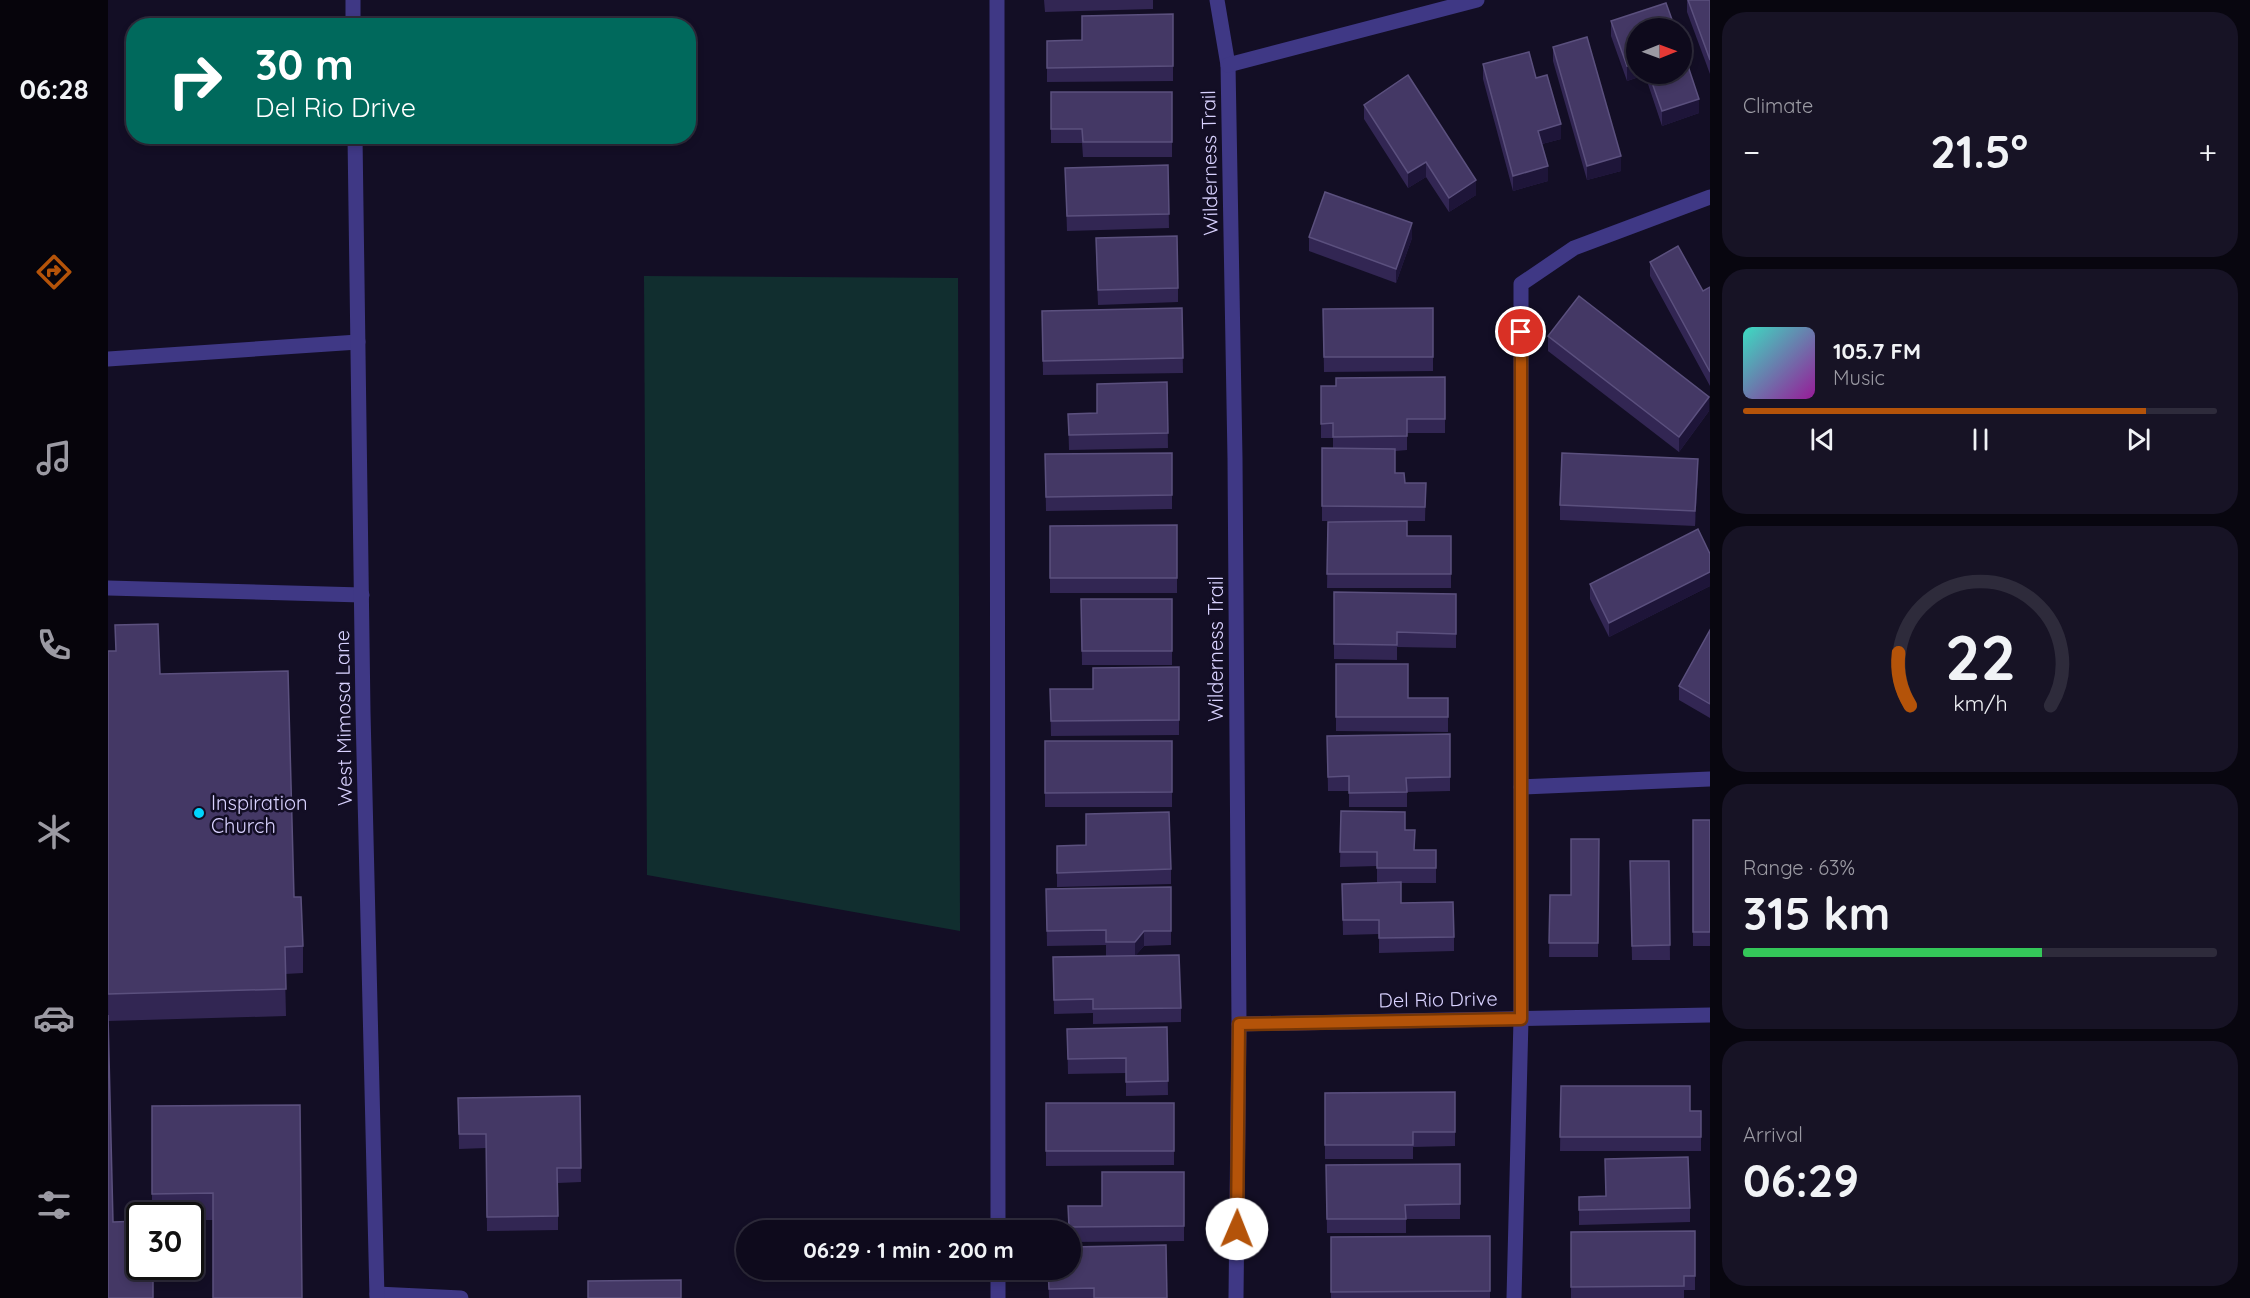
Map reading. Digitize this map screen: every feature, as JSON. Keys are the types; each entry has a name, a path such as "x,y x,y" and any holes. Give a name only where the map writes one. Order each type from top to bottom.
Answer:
{"street":[{"path":"353,0 353,18"},
{"path":"998,0 998,1220"},
{"name":"Wilderness Trail","path":"1217,0 1228,65 1235,458 1239,1024 1236,1298"},
{"path":"1228,65 1477,0"},
{"name":"West Mimosa Lane","path":"355,144 377,1296"},
{"path":"1514,1298 1521,1019 1521,284 1574,248 1710,197"},
{"path":"108,359 358,342"},
{"path":"108,588 362,595"},
{"path":"1521,787 1710,779"},
{"name":"Del Rio Drive","path":"1239,1024 1710,1015"},
{"path":"998,1280 998,1298"},
{"path":"377,1296 461,1298"}],"green space":[{"path":"644,276 958,278 960,931 647,875"}],"building":[{"path":"1688,0 1710,0 1710,60"},
{"path":"1666,3 1671,18 1626,18 1626,63 1611,21"},
{"path":"1173,14 1173,66 1047,68 1047,41 1082,40 1082,16"},
{"path":"1587,37 1621,156 1587,166 1553,47"},
{"path":"1529,52 1536,78 1547,75 1561,124 1538,131 1548,166 1513,176 1483,64"},
{"path":"1408,75 1476,180 1449,198 1426,162 1408,173 1364,105"},
{"path":"1692,78 1699,99 1662,111 1653,84 1692,84"},
{"path":"1051,92 1172,92 1172,142 1083,142 1082,129 1051,129"},
{"path":"1168,165 1169,214 1067,216 1065,168"},
{"path":"1325,192 1412,223 1396,269 1309,237"},
{"path":"1177,236 1178,288 1098,290 1096,238"},
{"path":"1678,246 1703,291 1710,287 1710,372 1650,262"},
{"path":"1579,296 1709,397 1679,437 1548,336"},
{"path":"1182,308 1183,358 1043,361 1042,311"},
{"path":"1433,308 1433,357 1324,357 1323,309"},
{"path":"1445,377 1445,419 1407,419 1407,436 1333,437 1333,423 1321,424 1321,386 1336,386 1336,378"},
{"path":"1167,382 1168,433 1069,435 1068,414 1097,413 1097,384"},
{"path":"1322,448 1395,449 1395,473 1404,473 1405,483 1426,483 1425,507 1322,506"},
{"path":"1172,453 1172,495 1046,497 1045,454"},
{"path":"1562,453 1698,459 1695,511 1560,505"},
{"path":"1407,521 1407,536 1451,536 1451,574 1327,574 1328,522"},
{"path":"1177,525 1177,578 1050,578 1050,526"},
{"path":"1698,529 1710,554 1710,572 1609,623 1590,584"},
{"path":"1334,592 1456,594 1456,634 1397,632 1397,645 1334,644"},
{"path":"1081,599 1172,599 1172,651 1082,651"},
{"name":"Inspiration Church","path":"158,624 160,674 288,671 294,897 301,897 303,946 285,947 286,989 108,994 108,651 116,651 115,625"},
{"path":"1710,630 1710,704 1679,686"},
{"path":"1336,664 1408,664 1408,698 1448,698 1448,717 1336,717"},
{"path":"1179,667 1179,720 1051,721 1050,689 1093,689 1093,668"},
{"path":"1450,734 1450,777 1406,778 1407,792 1349,793 1349,776 1328,777 1327,736"},
{"path":"1045,741 1172,741 1172,792 1045,793"},
{"path":"1341,811 1405,812 1405,830 1415,830 1414,850 1436,850 1436,868 1377,868 1377,852 1340,852"},
{"path":"1169,812 1171,869 1057,873 1057,846 1086,845 1086,814"},
{"path":"1693,820 1710,820 1710,932 1693,932"},
{"path":"1571,839 1599,839 1598,943 1549,943 1550,895 1571,895"},
{"path":"1630,861 1669,861 1670,945 1632,946"},
{"path":"1401,882 1401,903 1453,902 1454,937 1379,938 1379,920 1343,920 1342,884"},
{"path":"1171,887 1171,931 1144,931 1135,942 1106,942 1106,930 1047,931 1046,889"},
{"path":"1179,955 1181,1008 1093,1009 1093,999 1054,1000 1053,957"},
{"path":"108,1015 113,1222 126,1222 126,1280 153,1280 153,1298 108,1298"},
{"path":"1167,1027 1168,1081 1126,1082 1126,1058 1068,1059 1067,1029"},
{"path":"1561,1086 1690,1086 1690,1111 1701,1111 1701,1137 1560,1137"},
{"path":"1455,1092 1455,1132 1413,1132 1413,1145 1325,1145 1325,1093"},
{"path":"580,1096 581,1168 557,1168 558,1216 487,1217 486,1134 459,1134 458,1098"},
{"path":"1046,1103 1174,1103 1174,1151 1046,1151"},
{"path":"300,1105 302,1298 213,1298 213,1193 152,1194 152,1106"},
{"path":"1688,1157 1690,1208 1579,1210 1579,1197 1606,1196 1605,1159"},
{"path":"1460,1164 1460,1204 1405,1205 1406,1219 1327,1219 1326,1165"},
{"path":"1102,1172 1184,1172 1184,1226 1081,1227 1081,1220 1069,1220 1068,1206 1102,1206"},
{"path":"1695,1231 1695,1276 1684,1276 1684,1286 1571,1287 1571,1232"},
{"path":"1490,1236 1490,1291 1331,1292 1331,1237"},
{"path":"1166,1245 1167,1298 1094,1298 1094,1288 1049,1289 1049,1280 1081,1280 1081,1247"},
{"path":"681,1280 681,1298 588,1298 588,1281"}],"place":[{"name":"Inspiration Church","path":"199,813"}],"route":[{"path":"1237,1229 1239,1024 1521,1019 1521,332"}]}
